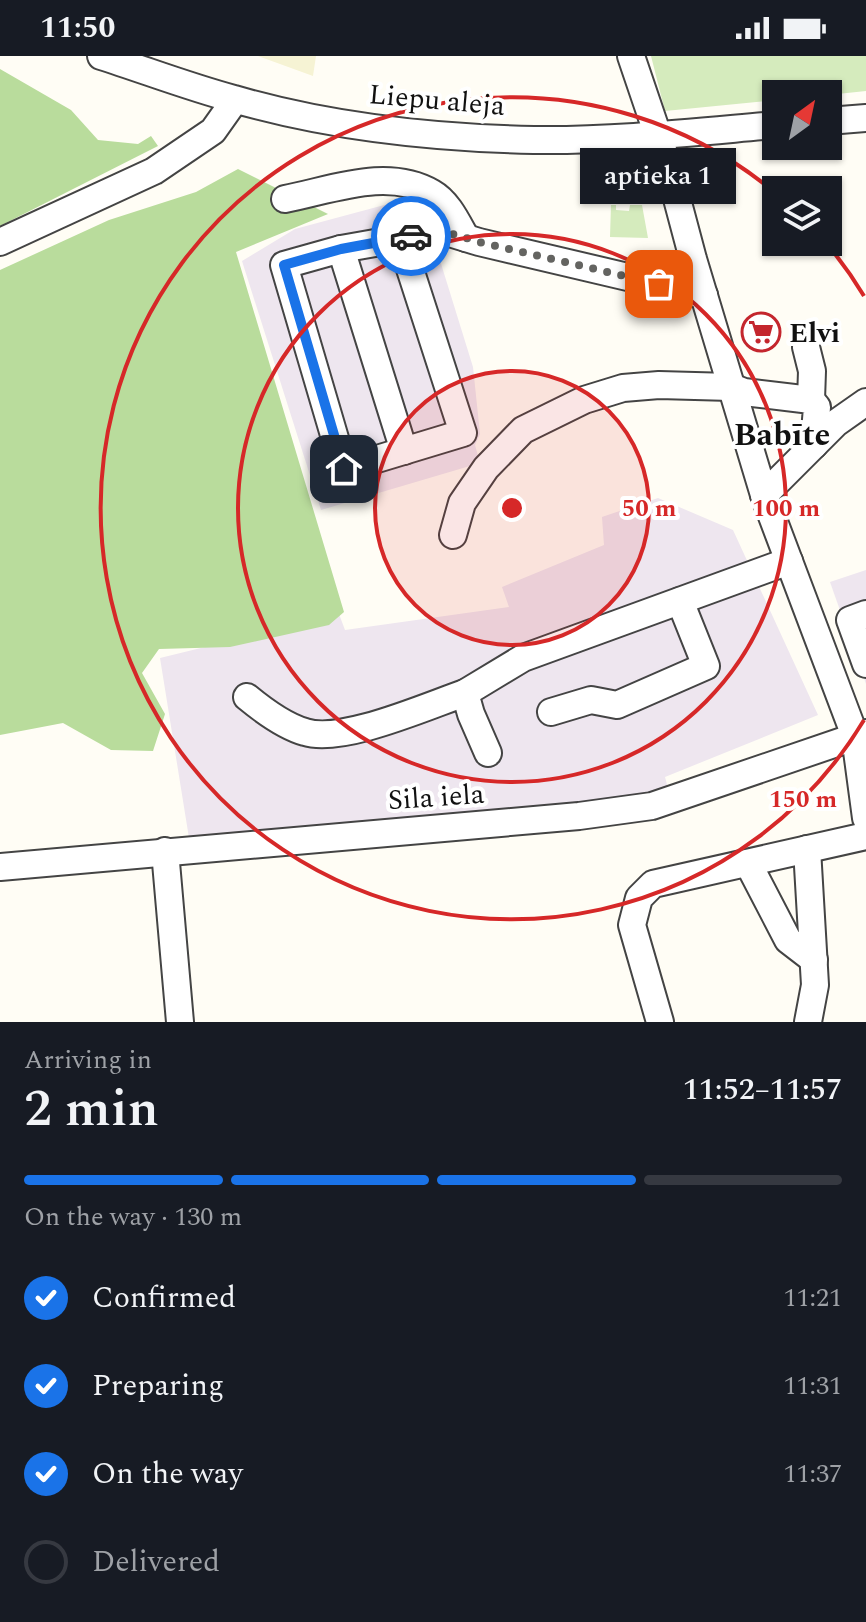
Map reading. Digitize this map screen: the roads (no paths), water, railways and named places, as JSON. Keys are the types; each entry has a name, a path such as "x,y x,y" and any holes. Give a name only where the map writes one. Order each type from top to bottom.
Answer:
{"street":[{"name":"Liepu aleja","path":"101,56 235,100 369,127 535,140 659,137 762,126"},
{"path":"631,56 659,137 764,495 861,735 866,818"},
{"path":"0,242 154,171 213,131 235,100"},
{"path":"842,120 866,118"},
{"path":"285,199 392,179 433,193 451,211 466,238"},
{"path":"400,238 463,433 344,469 284,265 341,249 400,238 443,231 704,295"},
{"path":"341,249 404,451"},
{"path":"806,347 812,371 811,400 817,407 814,445"},
{"path":"453,535 462,503 486,468 523,430 584,400 623,388 659,385 731,387 744,392 811,400"},
{"path":"764,495 836,423 866,402"},
{"path":"247,697 265,712 306,733 344,734 465,693 523,658 789,561"},
{"path":"551,712 591,700 617,705 706,666 680,601"},
{"path":"866,614 850,620 866,664"},
{"path":"465,693 488,753"},
{"name":"Sila iela","path":"0,867 579,816 652,806 861,735"},
{"path":"660,1022 632,925 639,898 653,884 866,836"},
{"path":"807,849 815,985 808,1022"},
{"path":"165,851 180,1022"},
{"path":"748,863 788,940 814,960"}],"place":[{"name":"aptieka 1","path":"659,284"},
{"name":"Elvi","path":"761,332"}],"district":[{"name":"Babīte","path":"782,434"}]}
